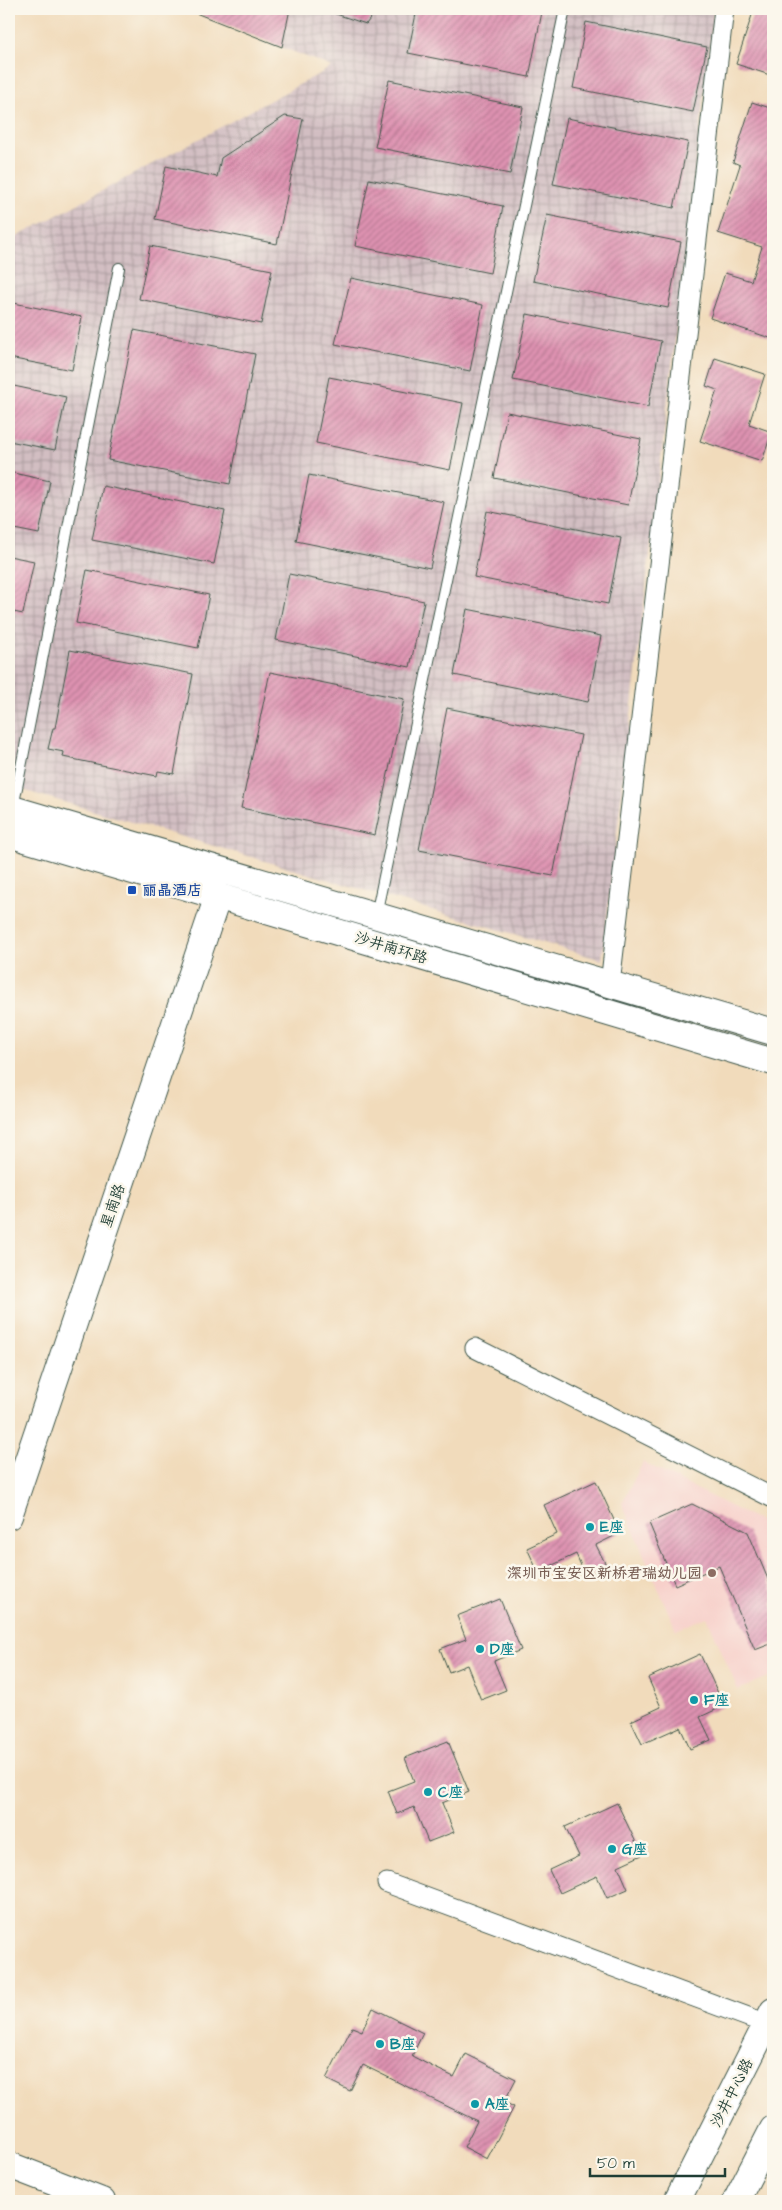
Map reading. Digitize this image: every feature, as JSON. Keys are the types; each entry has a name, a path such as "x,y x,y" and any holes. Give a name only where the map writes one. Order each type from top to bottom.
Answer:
{"main road":[{"name":"沙井南环路","path":"10,817 376,916 773,1032"},
{"name":"沙井南环路","path":"10,817 218,896 773,1062"},
{"name":"星南路","path":"9,1516 218,896"},
{"name":"沙井中心路","path":"677,2201 770,2018"},
{"path":"736,2201 773,2129"},
{"path":"9,2164 102,2201"},
{"path":"9,2184 52,2201"}],"street":[{"path":"610,984 724,9"},
{"path":"475,1348 773,1498"},
{"path":"387,1883 770,2018"}],"lane":[{"path":"376,916 565,9"},
{"path":"10,817 119,268"}],"shaded area":[{"path":"186,9 714,9 602,960 9,786 9,241 332,67"},
{"name":"深圳市宝安区新桥君瑞幼儿园","path":"643,1462 773,1528 773,1675 738,1690 707,1617 676,1630 622,1504"}],"building":[{"path":"188,9 290,9 282,47"},
{"path":"328,9 378,9 366,24 327,11"},
{"path":"417,9 525,9 542,12 529,77 408,53"},
{"path":"754,9 773,9 773,76 736,64"},
{"path":"586,22 707,47 693,112 573,88"},
{"path":"389,80 523,107 510,174 375,147"},
{"path":"752,102 773,109 773,339 710,318 725,273 751,281 762,247 718,233 740,165 733,162"},
{"path":"285,116 303,119 277,244 155,219 166,166 217,177 221,158"},
{"path":"567,118 688,142 674,208 553,184"},
{"path":"369,179 503,206 490,273 355,246"},
{"path":"547,215 681,242 668,308 533,281"},
{"path":"150,246 272,270 261,324 139,299"},
{"path":"351,278 483,305 470,371 335,344"},
{"path":"9,302 82,317 72,370 9,358"},
{"path":"527,314 661,341 648,407 513,380"},
{"path":"134,330 255,354 230,484 108,460"},
{"path":"715,358 765,374 749,424 772,432 762,461 700,441 717,390 706,386"},
{"path":"329,377 463,403 450,470 316,443"},
{"path":"9,385 66,397 55,450 9,441"},
{"path":"507,412 641,439 628,505 494,478"},
{"path":"9,472 50,481 39,534 9,528"},
{"path":"309,475 444,502 430,568 296,541"},
{"path":"103,486 225,511 214,564 92,540"},
{"path":"487,511 621,538 608,604 474,577"},
{"path":"9,556 34,561 23,614 9,611"},
{"path":"87,570 209,595 198,648 76,623"},
{"path":"289,574 424,601 410,667 276,640"},
{"path":"467,609 601,636 588,702 454,675"},
{"path":"70,650 193,674 174,774 158,771 157,776 106,766 63,757 64,752 48,749 53,728 55,728"},
{"path":"270,672 404,699 375,835 241,808"},
{"path":"447,708 581,735 553,876 419,850"},
{"name":"E座","path":"596,1481 620,1533 596,1545 607,1567 586,1577 576,1554 538,1572 527,1548 557,1534 544,1505"},
{"path":"692,1504 748,1532 773,1591 773,1643 755,1650 719,1566 675,1585 649,1523"},
{"name":"D座","path":"500,1599 521,1650 494,1661 506,1690 481,1700 467,1665 449,1672 440,1649 466,1639 457,1616"},
{"name":"F座","path":"700,1654 724,1706 700,1717 711,1740 690,1749 680,1727 642,1744 631,1721 661,1707 648,1678"},
{"name":"C座","path":"448,1741 469,1792 442,1803 454,1832 428,1842 414,1807 397,1814 388,1791 414,1781 405,1758"},
{"name":"G座","path":"617,1803 642,1855 618,1866 628,1889 607,1898 597,1876 560,1893 549,1870 579,1856 565,1827"},
{"path":"373,2008 423,2033 412,2056 433,2067 454,2077 466,2054 516,2079 504,2102 514,2107 487,2159 464,2147 477,2121 363,2065 350,2091 326,2079 352,2027 362,2031"}],"place":[{"name":"丽晶酒店","path":"132,890"},
{"name":"E座","path":"590,1527"},
{"name":"深圳市宝安区新桥君瑞幼儿园","path":"712,1573"},
{"name":"D座","path":"480,1649"},
{"name":"F座","path":"694,1700"},
{"name":"C座","path":"428,1792"},
{"name":"G座","path":"612,1849"},
{"name":"B座","path":"380,2044"},
{"name":"A座","path":"475,2104"}]}
